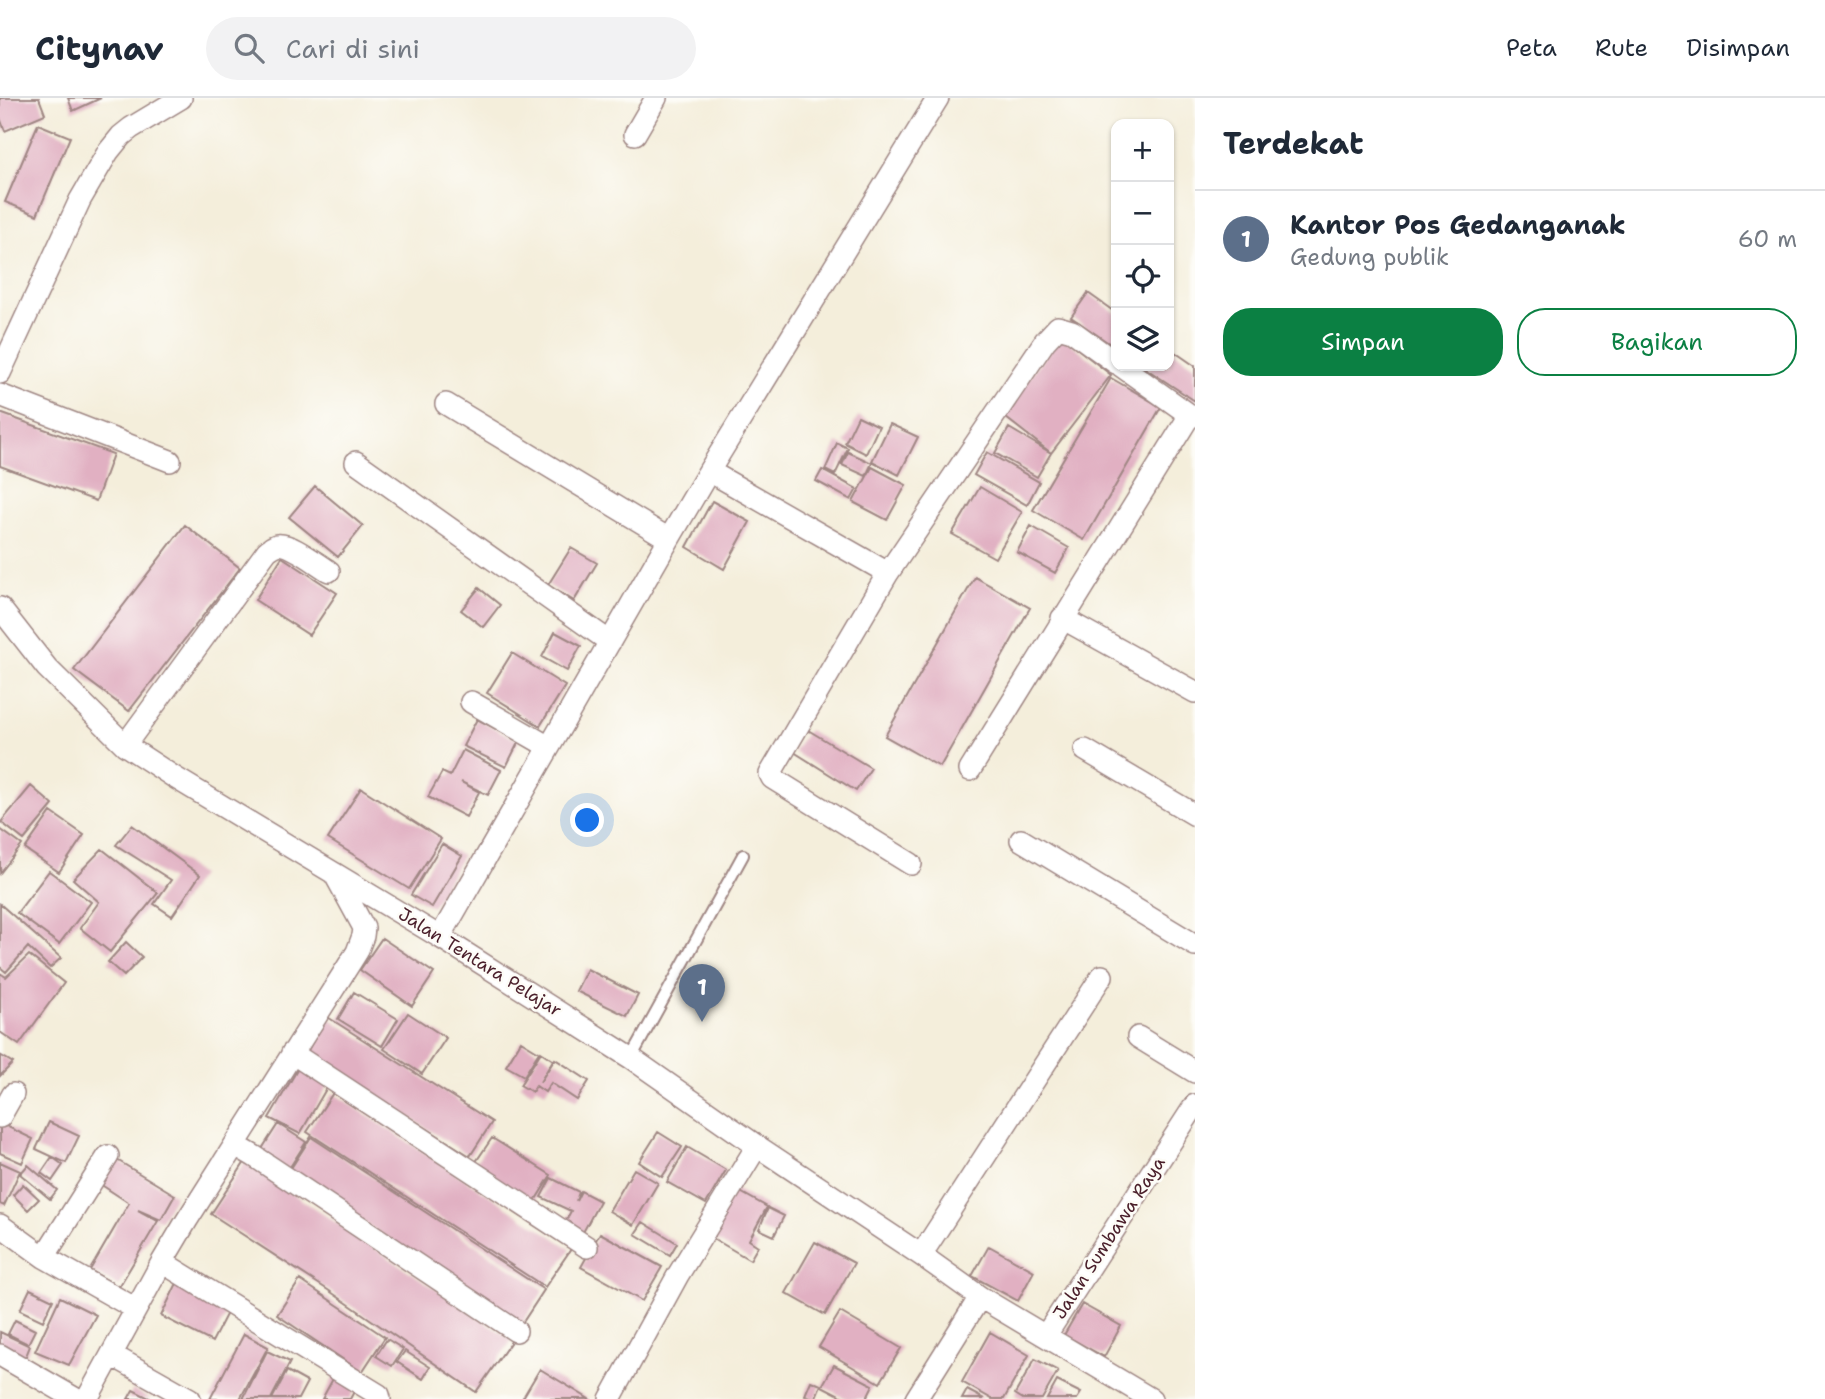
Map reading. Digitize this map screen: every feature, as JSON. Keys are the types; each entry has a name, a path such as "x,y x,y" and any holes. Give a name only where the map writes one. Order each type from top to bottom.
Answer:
{"street":[{"path":"0,373 80,200 108,152 131,128 181,98"},
{"path":"635,134 656,98"},
{"path":"440,937 668,538 938,98"},
{"path":"911,864 772,778 770,774 887,573 1045,341 1058,327 1072,331 1111,359"},
{"path":"970,770 1062,618 1192,415 1128,371"},
{"path":"0,395 170,461"},
{"path":"446,404 668,538"},
{"path":"356,463 610,642"},
{"path":"709,471 887,573"},
{"path":"125,745 267,551 275,545 291,547 329,571"},
{"name":"Jalan Tentara Pelajar","path":"0,608 47,668 125,745 440,937 631,1058 980,1297 1151,1399"},
{"path":"1062,618 1195,692"},
{"path":"471,702 549,747"},
{"path":"1085,751 1195,816"},
{"path":"1021,840 1195,945"},
{"path":"87,1399 162,1262 357,952 364,928 333,871"},
{"path":"921,1255 1102,976"},
{"path":"1138,1037 1195,1072"},
{"path":"292,1053 587,1247"},
{"path":"0,1117 13,1094"},
{"name":"Jalan Sumbawa Raya","path":"1046,1335 1195,1105"},
{"path":"235,1145 516,1331"},
{"path":"610,1399 678,1275 757,1146"},
{"path":"44,1257 108,1156"},
{"path":"0,1225 44,1257 136,1309"},
{"path":"162,1262 379,1395 380,1399"},
{"path":"916,1399 980,1297"},
{"path":"0,1355 76,1399"},
{"path":"111,1355 190,1399"}],"lane":[{"path":"631,1058 743,855"}],"building":[{"path":"0,98 39,98 45,114 5,131 0,118"},
{"path":"68,98 101,98 73,111"},
{"path":"38,124 70,137 37,215 5,202"},
{"path":"1088,293 1111,309 1111,345 1071,317"},
{"path":"1061,336 1111,375 1051,453 1001,414"},
{"path":"1174,351 1195,366 1195,401 1150,371 1174,371"},
{"path":"1111,378 1161,407 1084,540 1033,510"},
{"path":"0,413 113,454 96,501 0,466"},
{"path":"858,416 879,426 866,454 845,443"},
{"path":"890,424 918,437 899,475 872,461"},
{"path":"1009,428 1051,453 1037,477 995,453"},
{"path":"837,443 848,448 835,475 825,470"},
{"path":"848,452 872,463 866,476 842,465"},
{"path":"987,452 1039,482 1027,505 974,475"},
{"path":"872,467 906,485 887,520 853,502"},
{"path":"822,470 857,489 851,500 816,481"},
{"path":"315,486 363,526 338,557 289,517"},
{"path":"980,487 1022,512 995,558 952,534"},
{"path":"712,501 750,522 724,569 687,547"},
{"path":"185,525 240,568 129,711 74,670"},
{"path":"1031,526 1069,548 1055,573 1017,552"},
{"path":"571,548 597,563 574,601 548,585"},
{"path":"282,557 337,593 309,635 255,600"},
{"path":"975,577 1030,608 940,767 885,736"},
{"path":"479,588 500,605 483,627 461,610"},
{"path":"555,632 581,646 567,671 542,657"},
{"path":"512,653 565,686 540,726 487,693"},
{"path":"477,719 519,741 506,767 463,746"},
{"path":"808,730 871,768 856,791 794,752"},
{"path":"463,750 501,770 488,795 461,782 479,792 466,817 428,797 442,772 450,776"},
{"path":"31,786 53,805 24,840 1,822"},
{"path":"361,788 441,839 409,889 328,839"},
{"path":"51,812 84,835 59,872 25,849"},
{"path":"132,825 200,875 172,916 154,904 171,880 116,845"},
{"path":"0,829 22,845 0,873"},
{"path":"442,844 462,856 432,907 411,895"},
{"path":"102,849 158,893 110,952 80,928 99,902 73,879"},
{"path":"49,871 91,902 59,944 17,913"},
{"path":"0,904 61,958 50,968 28,947 6,972 0,967"},
{"path":"382,938 434,973 412,1006 360,970"},
{"path":"126,942 142,957 124,976 108,962"},
{"path":"29,955 64,983 19,1045 0,1032 0,973 6,977"},
{"path":"587,969 638,995 627,1016 576,991"},
{"path":"354,992 398,1019 382,1046 338,1019"},
{"path":"408,1013 446,1038 422,1074 384,1049"},
{"path":"326,1016 492,1122 470,1156 307,1052"},
{"path":"521,1041 539,1052 524,1076 506,1066"},
{"path":"541,1052 553,1060 540,1082 555,1059 589,1081 577,1100 551,1083 545,1092 536,1086 532,1092 520,1085"},
{"path":"0,1055 13,1063 0,1076"},
{"path":"300,1065 330,1082 300,1134 269,1118"},
{"path":"333,1093 571,1249 545,1287 307,1132"},
{"path":"49,1122 79,1136 66,1163 36,1149"},
{"path":"2,1124 33,1139 22,1163 0,1153"},
{"path":"278,1124 306,1142 288,1170 260,1152"},
{"path":"658,1132 682,1147 662,1177 639,1162"},
{"path":"311,1137 544,1290 521,1325 288,1173"},
{"path":"492,1138 551,1175 533,1204 473,1166"},
{"path":"687,1147 726,1170 706,1204 667,1182"},
{"path":"52,1157 63,1165 52,1181 41,1173"},
{"path":"112,1157 175,1195 161,1220 138,1210 158,1221 119,1287 90,1270 129,1203 97,1182"},
{"path":"0,1162 20,1171 4,1206 0,1204"},
{"path":"245,1162 512,1340 476,1392 328,1290 211,1214"},
{"path":"28,1165 57,1190 50,1199 20,1174"},
{"path":"634,1169 658,1183 633,1225 609,1211"},
{"path":"551,1178 579,1192 576,1201 581,1191 600,1201 581,1236 563,1226 571,1211 541,1197"},
{"path":"23,1184 39,1199 28,1210 13,1195"},
{"path":"735,1189 767,1207 749,1240 758,1246 750,1260 709,1236"},
{"path":"768,1208 784,1216 774,1236 759,1229"},
{"path":"643,1222 677,1243 670,1255 635,1234"},
{"path":"600,1233 662,1267 642,1301 581,1267"},
{"path":"815,1242 854,1263 825,1315 786,1293"},
{"path":"989,1246 1034,1271 1018,1301 972,1276"},
{"path":"300,1280 385,1337 362,1372 277,1315"},
{"path":"178,1281 230,1307 212,1342 161,1316"},
{"path":"30,1289 53,1300 43,1321 20,1310"},
{"path":"60,1297 96,1315 69,1365 35,1351"},
{"path":"1082,1304 1121,1326 1104,1357 1064,1335"},
{"path":"840,1312 901,1348 880,1383 819,1347"},
{"path":"15,1320 35,1330 28,1344 8,1334"},
{"path":"0,1332 30,1346 24,1361 0,1350"},
{"path":"990,1332 1029,1355 1004,1399 992,1399 962,1382"},
{"path":"244,1334 268,1347 240,1399 210,1399"},
{"path":"387,1339 403,1349 392,1366 376,1356"},
{"path":"267,1351 290,1362 271,1399 243,1399"},
{"path":"405,1351 430,1367 423,1379 397,1362"},
{"path":"1035,1359 1058,1371 1042,1399 1023,1399 1015,1394"},
{"path":"834,1365 873,1385 866,1399 847,1399 822,1386"},
{"path":"540,1369 589,1399 522,1399"},
{"path":"287,1371 307,1382 298,1399 272,1399"},
{"path":"335,1375 357,1386 350,1399 322,1399"},
{"path":"811,1381 821,1385 815,1399 805,1395"},
{"path":"1057,1381 1081,1393 1077,1399 1047,1399"},
{"path":"133,1390 151,1399 128,1399"},
{"path":"967,1390 984,1399 962,1399"}],"place":[{"name":"Kantor Pos Gedanganak","path":"702,1022"}]}
